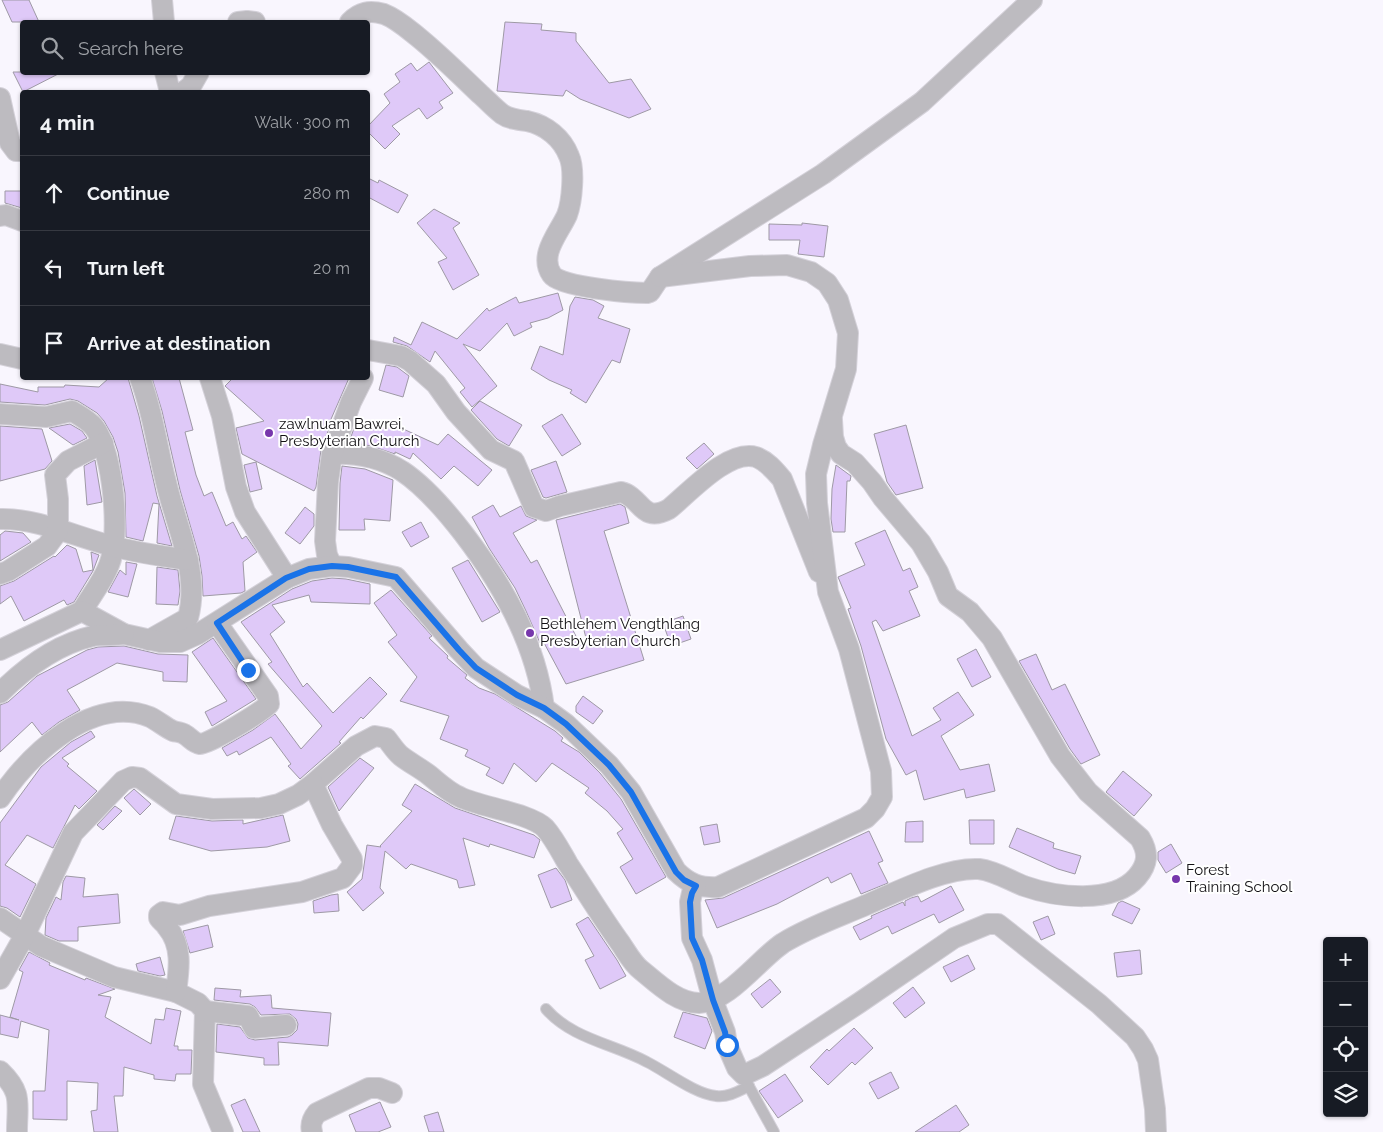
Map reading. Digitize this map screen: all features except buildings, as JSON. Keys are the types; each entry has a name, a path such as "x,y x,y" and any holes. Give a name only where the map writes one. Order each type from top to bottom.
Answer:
{"street":[{"path":"162,0 164,20"},
{"path":"352,20 358,14 368,12 383,14 393,19 423,41 505,116 538,124 552,132 569,155 572,178 568,214 549,248 550,270 555,278 568,282 615,292 647,293 650,292 660,277 822,174 922,102 1032,0"},
{"path":"167,75 170,90"},
{"path":"186,90 191,86 197,75"},
{"path":"0,98 10,142 16,150 20,151"},
{"path":"0,216 6,215 20,220"},
{"path":"660,277 750,266 788,265 811,272 827,283 838,300 848,333 846,369 816,474 817,503 828,592"},
{"path":"82,611 124,634 160,642 180,642 217,623 286,578 309,569 332,566 348,567 396,577 476,668 517,695 544,708 566,724 621,778 631,792 676,872 684,880 696,886 718,887 866,818 875,809 882,797 881,771 849,649 782,480 774,469 764,461 747,456 728,462 695,486 680,500 660,513 644,511 628,494 621,492 546,511 534,507 514,461 492,450 456,412 436,384 410,361 401,356 373,351"},
{"path":"0,354 20,359"},
{"path":"141,380 151,412 173,510 185,546 192,586 191,607 188,618 148,640"},
{"path":"211,380 222,416 236,486 245,512 286,578"},
{"path":"332,566 324,541 332,454 351,402 362,380"},
{"path":"0,414 46,417 72,411 86,419 94,427 103,443 115,512 114,547 110,564 82,611 0,650"},
{"path":"0,979 25,935 73,833 123,781 132,777 140,778 176,804 212,809 261,808 279,804 298,795 356,746 375,736 386,738 400,755 428,774 442,787 460,798 512,814 544,827 605,921 639,968 675,996 699,1003 713,1000 726,994 782,944 820,924 932,877 970,869 995,873 1024,886 1052,893 1079,896 1102,894 1123,889 1143,869 1147,859 1146,848 1140,838 1088,792 1070,770 992,638 970,612 948,596 938,572 921,543 855,463 841,454 836,448 832,420"},
{"path":"0,574 8,571 46,546 58,531 58,499 55,475 68,461 103,443"},
{"path":"332,454 364,457 383,462 418,484 445,509 494,576 511,606 532,652 542,690 544,708"},
{"path":"0,519 36,524 114,547 188,560"},
{"path":"0,798 16,776 42,752 67,732 89,718 110,712 133,712 152,718 174,732 184,734 194,742 202,744 210,742 265,708 268,704 268,696 217,623"},
{"path":"0,692 32,666 62,648 95,636 124,634"},
{"path":"176,992 180,964 176,944 167,926 159,918 159,915 163,912 180,915 209,906 302,892 343,878 350,870 353,863 352,859 332,825 313,784"},
{"path":"696,886 690,902 692,938 702,960 713,1000 725,1032 727,1045 737,1068 746,1081 763,1066 954,938 988,924 998,924 1098,1004 1135,1037 1148,1060 1155,1109 1156,1132"},
{"path":"0,918 41,946 114,977 176,992 198,1003 204,1011 203,1084 223,1132"},
{"path":"204,1011 248,1016 254,1028 286,1024"},
{"path":"0,1071 16,1090 18,1097 17,1132"},
{"path":"312,1132 312,1118 317,1113 369,1088 379,1088 392,1093"}],"lane":[{"path":"546,1009 557,1020 580,1034 647,1061 692,1087 716,1097 727,1096 746,1081 774,1132"}],"place":[{"name":"zawlnuam Bawrei, Presbyterian Church","path":"269,433"},
{"name":"Bethlehem Vengthlang Presbyterian Church","path":"530,633"},
{"name":"Forest Training School","path":"1176,879"}],"route":[{"path":"248,670 217,623 286,578 309,569 332,566 367,570 396,577 476,668 517,695 544,708 566,724 609,765 631,792 676,872 684,880 696,886 690,902 692,938 702,960 713,1000 725,1032 727,1045"}]}
